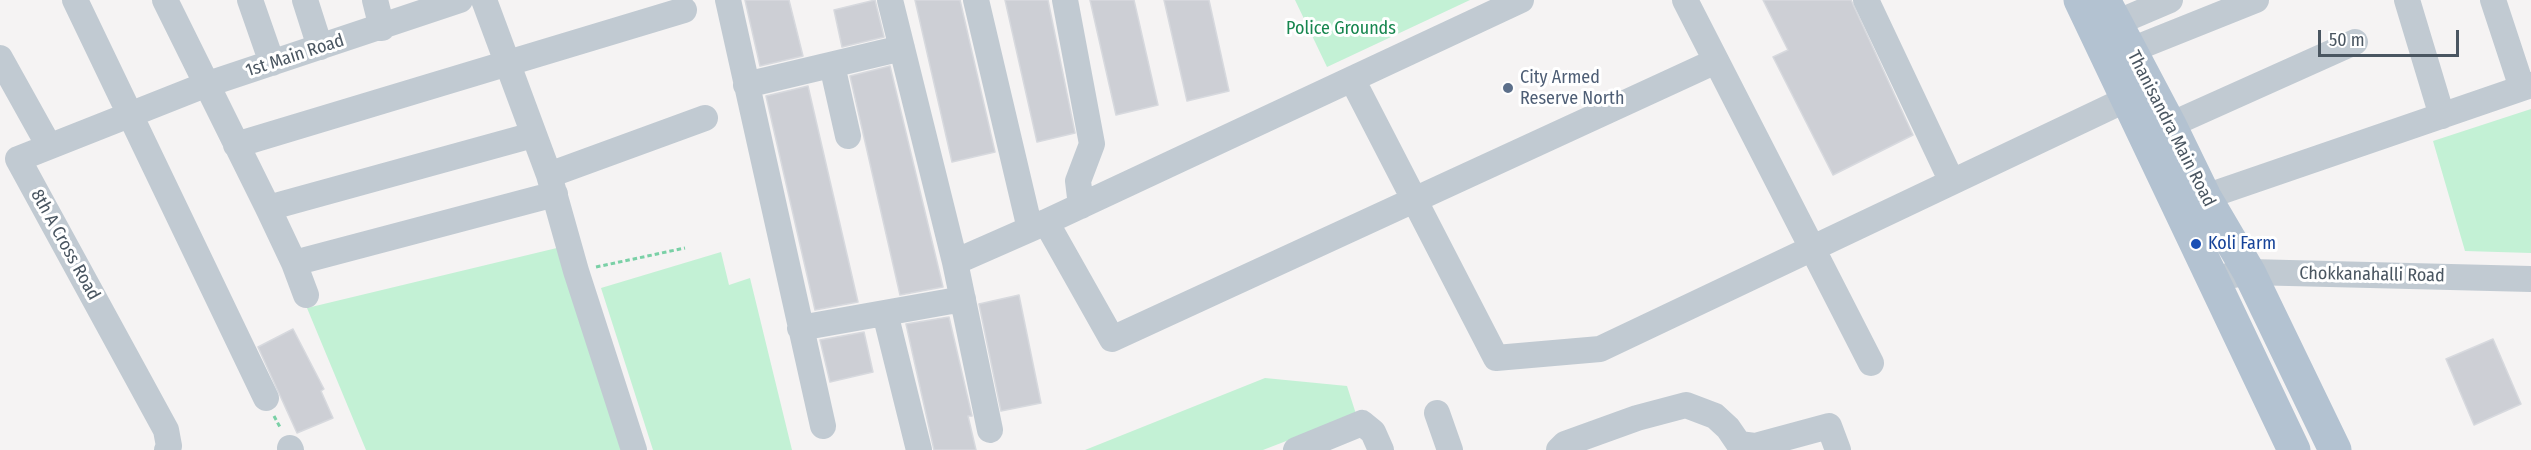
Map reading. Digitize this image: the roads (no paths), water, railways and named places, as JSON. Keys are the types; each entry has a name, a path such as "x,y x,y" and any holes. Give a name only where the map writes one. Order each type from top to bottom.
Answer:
{"main road":[{"name":"Thanisandra Main Road","path":"2080,0 2294,450"},
{"name":"Thanisandra Main Road","path":"2117,24 2205,197 2249,272 2335,450"}],"street":[{"path":"75,0 266,398"},
{"path":"165,0 205,85 268,208 294,263 306,295"},
{"path":"250,0 272,63"},
{"path":"305,0 321,47"},
{"path":"375,0 382,28"},
{"path":"484,0 510,64 552,185 576,272 634,450"},
{"path":"728,0 823,426"},
{"path":"890,0 955,262 990,430"},
{"path":"976,0 1039,226 1112,339 1716,61"},
{"path":"1065,0 1092,144 1078,181 1081,206"},
{"path":"955,262 1039,226 1521,0"},
{"path":"1685,0 1871,363"},
{"path":"1866,0 1952,182"},
{"path":"2117,24 2170,0"},
{"path":"2117,24 2256,0"},
{"path":"2407,0 2442,116"},
{"path":"2205,197 2526,87 2493,0"},
{"name":"1st Main Road","path":"50,146 205,85 382,28 454,1"},
{"path":"236,145 684,10"},
{"path":"2170,125 2355,42"},
{"path":"746,85 902,48"},
{"path":"0,58 50,146"},
{"path":"832,64 848,136"},
{"path":"1352,79 1496,358 1600,349 2127,99"},
{"path":"294,263 552,185 705,118"},
{"path":"268,208 533,135"},
{"name":"8th A Cross Road","path":"50,146 18,159 166,430 169,446 166,450"},
{"name":"Chokkanahalli Road","path":"2213,279 2249,272 2531,279"},
{"path":"800,328 963,299"},
{"path":"885,313 920,450"},
{"path":"1559,450 1565,444 1636,418 1686,405 1714,416 1728,428 1739,444 1755,446 1829,426 1838,450"},
{"path":"1437,413 1450,450"},
{"path":"1296,450 1362,423 1373,432 1381,450"}],"place":[{"name":"City Armed Reserve North","path":"1508,88"},
{"name":"Koli Farm","path":"2196,244"}],"park label":[{"name":"Police Grounds","path":"1341,29"}]}
